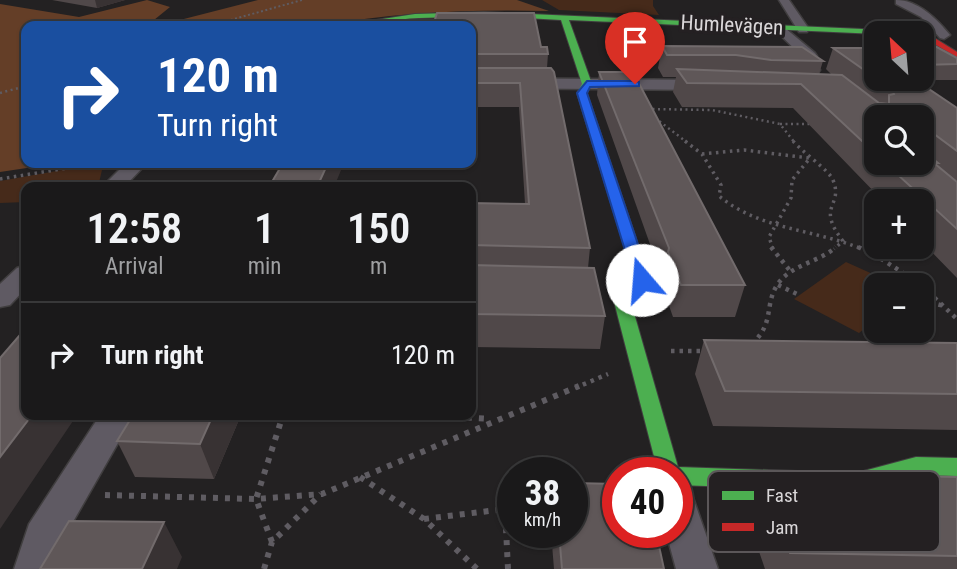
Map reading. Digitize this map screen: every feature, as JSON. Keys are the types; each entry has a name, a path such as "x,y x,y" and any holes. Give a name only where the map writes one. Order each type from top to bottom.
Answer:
{"street":[{"path":"784,0 803,29"},
{"path":"900,2 925,15 931,21"},
{"name":"Humlevägen","path":"390,21 447,14 864,31"},
{"path":"564,18 587,84 582,93 642,280 620,290 592,289"},
{"path":"934,24 944,35 934,35"},
{"path":"779,27 810,56 803,62 830,83"},
{"path":"934,41 957,55"},
{"path":"476,83 718,85"},
{"path":"117,182 132,168"},
{"path":"0,299 21,278"},
{"path":"620,290 665,457"},
{"path":"35,569 43,537 114,420"},
{"path":"897,471 916,466 957,467"},
{"path":"690,548 696,569"}],"path":[{"path":"224,21 302,0"},
{"path":"0,93 21,87"},
{"path":"816,124 780,124 734,113 643,109 702,154 721,184 719,196 727,204 776,225 843,241 870,253 902,273"},
{"path":"664,113 674,110"},
{"path":"780,124 833,181 836,194 828,212 829,226 843,241"},
{"path":"702,154 744,149 810,158"},
{"path":"790,272 771,247 769,237 791,198 792,180 810,158"},
{"path":"0,179 67,168"},
{"path":"756,351 743,351 763,335 771,316 771,294 778,285 790,272 827,255 843,241"},
{"path":"778,285 799,295"},
{"path":"934,296 957,319"},
{"path":"934,303 945,306"},
{"path":"264,569 272,542 322,494 636,356 716,351"},
{"path":"476,418 495,419"},
{"path":"272,542 256,499 281,420"},
{"path":"360,477 424,519 477,569"},
{"path":"69,494 256,499 322,494"},
{"path":"424,519 497,510"},
{"path":"508,548 508,569"}],"shaded area":[{"path":"147,0 170,7 154,20 176,21 21,21 21,168 27,168 0,172 0,4 79,17"},
{"path":"258,0 517,0 549,11 434,12 352,21 176,21"},
{"path":"542,0 653,0 653,6 659,15 559,10"},
{"path":"73,168 102,170 99,182 21,182 21,202 0,203 0,181"},
{"path":"846,262 870,273 864,273 864,329 859,333 794,299"}],"building":[{"path":"437,13 534,13 541,47 547,47 548,54 476,54 476,21 435,21"},
{"path":"662,46 802,47 823,61 771,60 736,55 667,55"},
{"path":"934,46 957,58 957,64 934,65"},
{"path":"833,48 864,48 864,70"},
{"path":"476,68 551,68 554,72 590,248 476,245 476,203 529,204 520,83 476,83"},
{"path":"677,69 842,75 879,103 889,104 889,95 894,94 893,91 932,91 957,108 957,151 934,134 934,105 864,105 864,143 801,84 687,83"},
{"path":"599,72 633,72 745,285 681,285"},
{"path":"934,163 957,182 957,229 934,208 934,189 913,189 898,175 934,175"},
{"path":"280,168 326,168 319,182 272,182"},
{"path":"476,265 594,268 605,316 476,314"},
{"path":"21,334 21,420 28,420 0,457 0,358"},
{"path":"704,340 957,343 957,394 725,391"},
{"path":"130,420 211,420 200,444 117,441"},
{"path":"940,477 957,477 957,556 790,553 940,552"},
{"path":"588,483 602,484 602,548 659,548 664,569 562,569 560,548 588,548"},
{"path":"69,521 164,522 142,569 40,569"}],"traffic: fast":[{"path":"378,21 415,16 484,14 864,31"},
{"path":"564,17 587,84 582,93 642,280 619,290 665,457"},
{"path":"897,471 916,466 957,467"},
{"path":"693,477 708,477"}],"traffic: jam":[{"path":"934,41 957,55"}],"route":[{"path":"635,84 587,84 582,93 642,280"}]}
